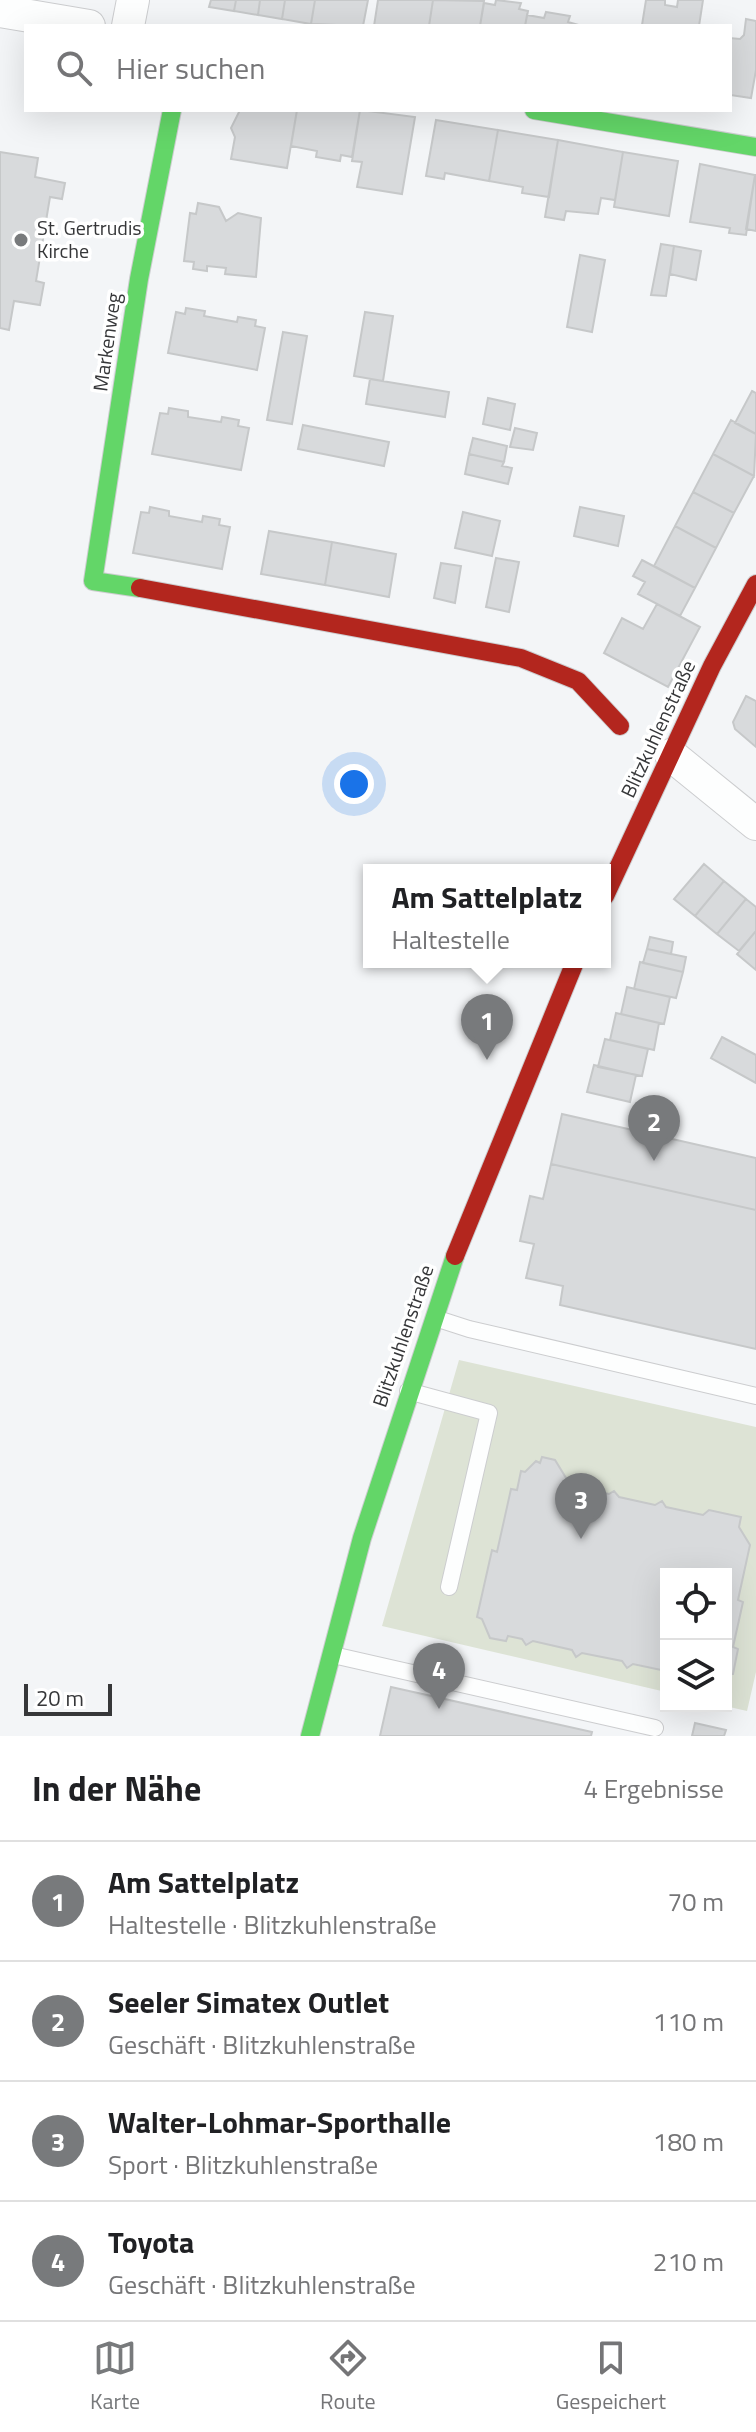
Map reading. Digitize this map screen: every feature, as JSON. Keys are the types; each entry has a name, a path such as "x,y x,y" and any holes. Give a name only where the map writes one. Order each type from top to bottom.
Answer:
{"street":[{"path":"128,24 133,0"},
{"path":"0,11 77,24"},
{"name":"Markenweg","path":"172,112 139,279 93,581 521,658 578,681 620,726"},
{"path":"546,112 756,147"},
{"name":"Blitzkuhlenstraße","path":"611,883 756,584"},
{"path":"671,755 756,824"},
{"name":"Blitzkuhlenstraße","path":"310,1736 331,1654 431,1316 525,1074 572,968"}],"lane":[{"path":"431,1316 469,1329 756,1396"},
{"path":"407,1391 489,1413 449,1587"},
{"path":"331,1654 655,1728"}],"shaded area":[{"path":"459,1360 756,1427 756,1672 747,1711 732,1708 732,1568 660,1568 660,1691 382,1626"}],"building":[{"path":"211,0 236,0 234,11 209,7"},
{"path":"236,0 260,0 258,15 234,11"},
{"path":"260,0 285,0 282,19 258,15"},
{"path":"285,0 315,0 311,24 282,19"},
{"path":"315,0 368,0 363,24 311,24"},
{"path":"378,0 433,0 429,24 374,24"},
{"path":"433,0 484,1 480,24 429,24"},
{"path":"496,0 521,3 519,9 528,11 525,24 480,24 484,3 495,5"},
{"path":"646,0 665,0 665,5 677,7 678,0 703,0 699,24 642,24"},
{"path":"546,12 570,16 568,22 575,24 525,24 527,15 544,18"},
{"path":"746,19 756,21 756,70 751,98 732,95 732,38 740,39 744,35"},
{"path":"239,112 297,112 287,168 231,159 235,137 231,128"},
{"path":"297,112 360,112 352,157 341,155 340,161 316,157 317,151 291,146"},
{"path":"360,112 415,117 402,194 357,187 362,162 352,161"},
{"path":"436,120 498,130 489,181 445,173 444,179 426,176"},
{"path":"498,130 558,140 549,197 522,193 523,187 489,181"},
{"path":"558,140 623,152 615,200 601,198 598,214 566,211 564,220 545,217"},
{"name":"St. Gertrudis Kirche","path":"0,152 38,158 35,177 65,183 62,199 50,197 36,281 44,283 40,305 14,301 9,330 0,328"},
{"path":"623,152 678,161 669,216 614,207"},
{"path":"700,164 755,175 746,235 729,233 730,228 690,222"},
{"path":"756,175 756,231 746,229"},
{"path":"198,203 219,207 226,221 238,213 261,218 256,277 225,274 226,268 207,266 207,271 193,269 194,262 184,261 190,213 196,214"},
{"path":"661,244 674,246 666,296 651,295"},
{"path":"674,246 701,251 696,280 670,274"},
{"path":"580,255 605,260 592,332 567,327"},
{"path":"186,308 205,311 204,316 237,322 238,317 256,320 255,326 265,328 257,370 168,353 176,312 185,314"},
{"path":"365,312 393,316 383,381 354,376"},
{"path":"283,332 307,336 292,424 267,420"},
{"path":"370,379 449,392 445,417 366,404"},
{"path":"752,391 756,393 756,434 735,423"},
{"path":"488,398 515,404 510,430 483,424"},
{"path":"169,408 188,411 188,417 221,422 222,417 239,420 238,426 249,428 241,470 152,454 160,413 168,414"},
{"path":"731,420 756,434 754,476 713,454"},
{"path":"303,425 389,442 384,466 298,449"},
{"path":"515,428 537,433 533,450 510,447"},
{"path":"473,438 507,446 504,462 469,454"},
{"path":"469,454 504,462 502,466 512,468 508,484 465,474"},
{"path":"713,454 754,476 734,513 693,492"},
{"path":"693,492 734,513 716,548 675,526"},
{"path":"150,507 169,511 169,516 202,522 203,516 220,519 219,525 230,527 222,569 133,553 141,512 149,513"},
{"path":"580,507 624,516 618,546 574,536"},
{"path":"463,512 500,521 492,556 455,548"},
{"path":"675,526 716,548 695,588 654,566"},
{"path":"269,531 332,542 325,585 261,574"},
{"path":"332,542 396,554 389,597 325,585"},
{"path":"496,558 519,562 509,612 486,607"},
{"path":"642,560 695,588 680,616 638,594 645,582 633,576"},
{"path":"441,563 461,566 455,603 434,598"},
{"path":"657,604 700,627 668,687 604,653 622,618 643,629"},
{"path":"746,696 756,701 756,747 735,729 733,722"},
{"path":"704,864 724,881 695,916 674,899"},
{"path":"724,881 746,899 717,934 695,916"},
{"path":"746,899 756,907 756,931 739,951 717,934"},
{"path":"756,931 756,970 737,954"},
{"path":"650,937 673,942 671,954 647,949"},
{"path":"647,949 686,957 683,972 643,963"},
{"path":"640,962 683,972 676,998 634,989"},
{"path":"627,987 670,997 664,1024 621,1014"},
{"path":"616,1013 659,1023 654,1050 610,1040"},
{"path":"722,1037 756,1055 756,1083 711,1058"},
{"path":"605,1039 648,1049 642,1076 598,1067"},
{"path":"594,1065 636,1075 630,1102 587,1092"},
{"path":"562,1114 756,1158 756,1210 551,1164"},
{"path":"551,1164 756,1210 756,1349 560,1305 563,1286 526,1278 534,1244 520,1241 530,1196 543,1199"},
{"path":"542,1457 555,1460 571,1486 609,1494 614,1491 619,1497 655,1505 662,1501 666,1507 703,1515 709,1510 741,1517 739,1527 750,1545 738,1600 743,1602 733,1647 738,1649 733,1674 732,1568 660,1568 660,1670 633,1664 627,1668 622,1661 582,1653 576,1657 572,1650 533,1641 526,1645 522,1639 508,1636 506,1641 490,1638 482,1619 477,1617 492,1550 497,1552 511,1489 517,1490 521,1471 525,1472 536,1461 540,1463"},
{"path":"391,1687 592,1732 591,1736 380,1736"},
{"path":"695,1723 726,1730 724,1736 692,1736"}],"traffic: fast":[{"path":"140,588 93,581 139,279 172,112"},
{"path":"546,112 756,147"},
{"path":"310,1736 362,1538 455,1256"}],"traffic: jam":[{"path":"611,883 712,666 756,584"},
{"path":"140,588 521,658 578,681 620,726"},
{"path":"455,1256 573,968"}],"place":[{"name":"St. Gertrudis Kirche","path":"21,240"},
{"name":"Am Sattelplatz","path":"487,1060"},
{"name":"Seeler Simatex Outlet","path":"654,1161"},
{"name":"Walter-Lohmar-Sporthalle","path":"581,1539"},
{"name":"Toyota","path":"439,1709"}]}
